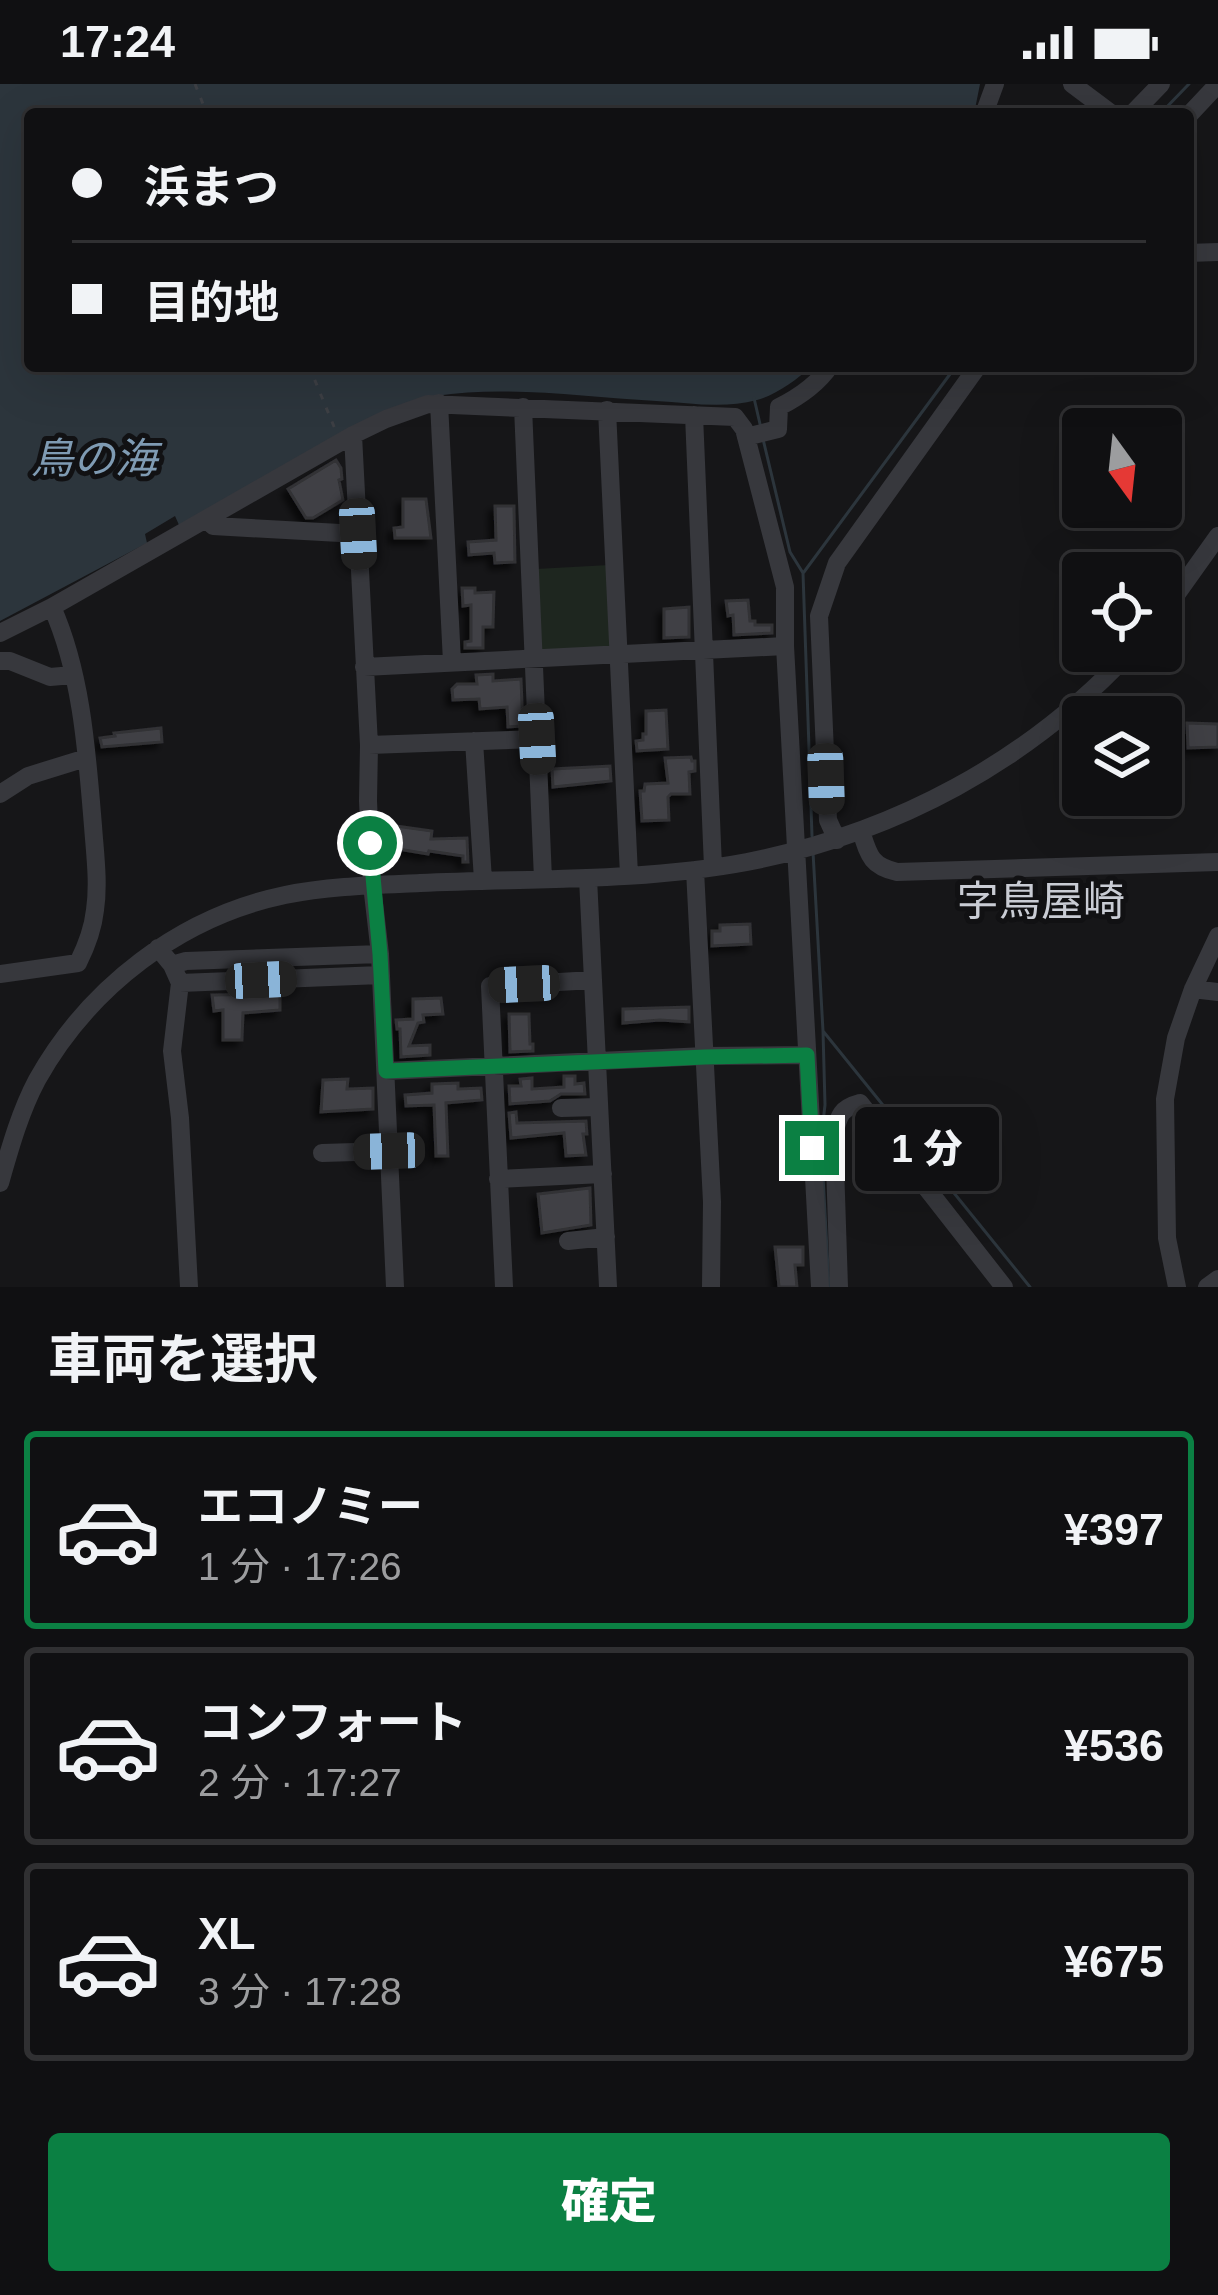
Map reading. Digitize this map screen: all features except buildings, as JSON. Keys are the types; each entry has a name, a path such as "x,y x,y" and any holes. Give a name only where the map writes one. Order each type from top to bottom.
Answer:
{"street":[{"path":"1072,84 1104,108"},
{"path":"1138,108 1161,84"},
{"path":"1194,110 1218,84"},
{"path":"756,435 778,429 779,407 826,372"},
{"path":"831,842 819,616 826,588 837,563 974,372"},
{"path":"439,403 452,662"},
{"path":"0,632 52,607 346,438 428,404 736,417 756,435 785,587 820,1287"},
{"path":"523,407 543,879"},
{"path":"608,410 629,874"},
{"path":"694,415 705,652 705,1057 711,1287"},
{"path":"346,438 358,534 395,1287"},
{"path":"208,519 213,526 239,529 358,534"},
{"path":"1182,587 1218,536"},
{"path":"52,607 73,675 96,862 96,910 78,963"},
{"path":"364,667 785,646"},
{"path":"0,661 50,676 73,675"},
{"path":"0,1183 35,1084 58,1047 108,989 195,927 290,894 372,885 588,878 704,868 831,842 902,815 971,781 1076,706 1110,672"},
{"path":"369,745 537,739"},
{"path":"474,741 483,880"},
{"path":"0,794 28,776 86,758"},
{"path":"861,831 879,868 897,872 1218,862"},
{"path":"588,878 608,1287"},
{"path":"1177,1287 1167,1238 1165,1100 1176,1038 1218,936"},
{"path":"158,949 176,974"},
{"path":"189,1287 172,1051 176,974 186,961 380,954"},
{"path":"0,974 78,963 108,989"},
{"path":"176,974 381,975"},
{"path":"504,1287 490,986 593,980"},
{"path":"1193,989 1218,992"},
{"path":"386,1071 807,1055"},
{"path":"839,1287 834,1134 839,1114 860,1103 1002,1287"},
{"path":"561,1108 599,1107"},
{"path":"322,1154 389,1151"},
{"path":"498,1178 602,1174"},
{"path":"568,1240 606,1237"},
{"path":"1207,1287 1218,1279"}],"path":[{"path":"312,372 346,438"}],"shaded area":[{"path":"609,565 613,645 544,654 539,647 536,569"}],"water":[{"name":"鳥の海","path":"0,84 980,84 975,108 24,108 24,372 804,372 772,394 732,404 517,392 435,396 179,525 175,516 145,534 147,543 0,621"}],"waterway":[{"path":"1166,108 1189,84"},
{"path":"804,572 952,372"},
{"path":"754,398 760,424"},
{"path":"763,439 790,552 803,573 812,836"},
{"path":"813,852 823,1031 1030,1287"},
{"path":"823,1031 821,1139 829,1287"}],"district":[{"name":"字鳥屋崎","path":"1041,901"}],"route":[{"path":"370,843 386,1071 807,1055 812,1148"}]}
